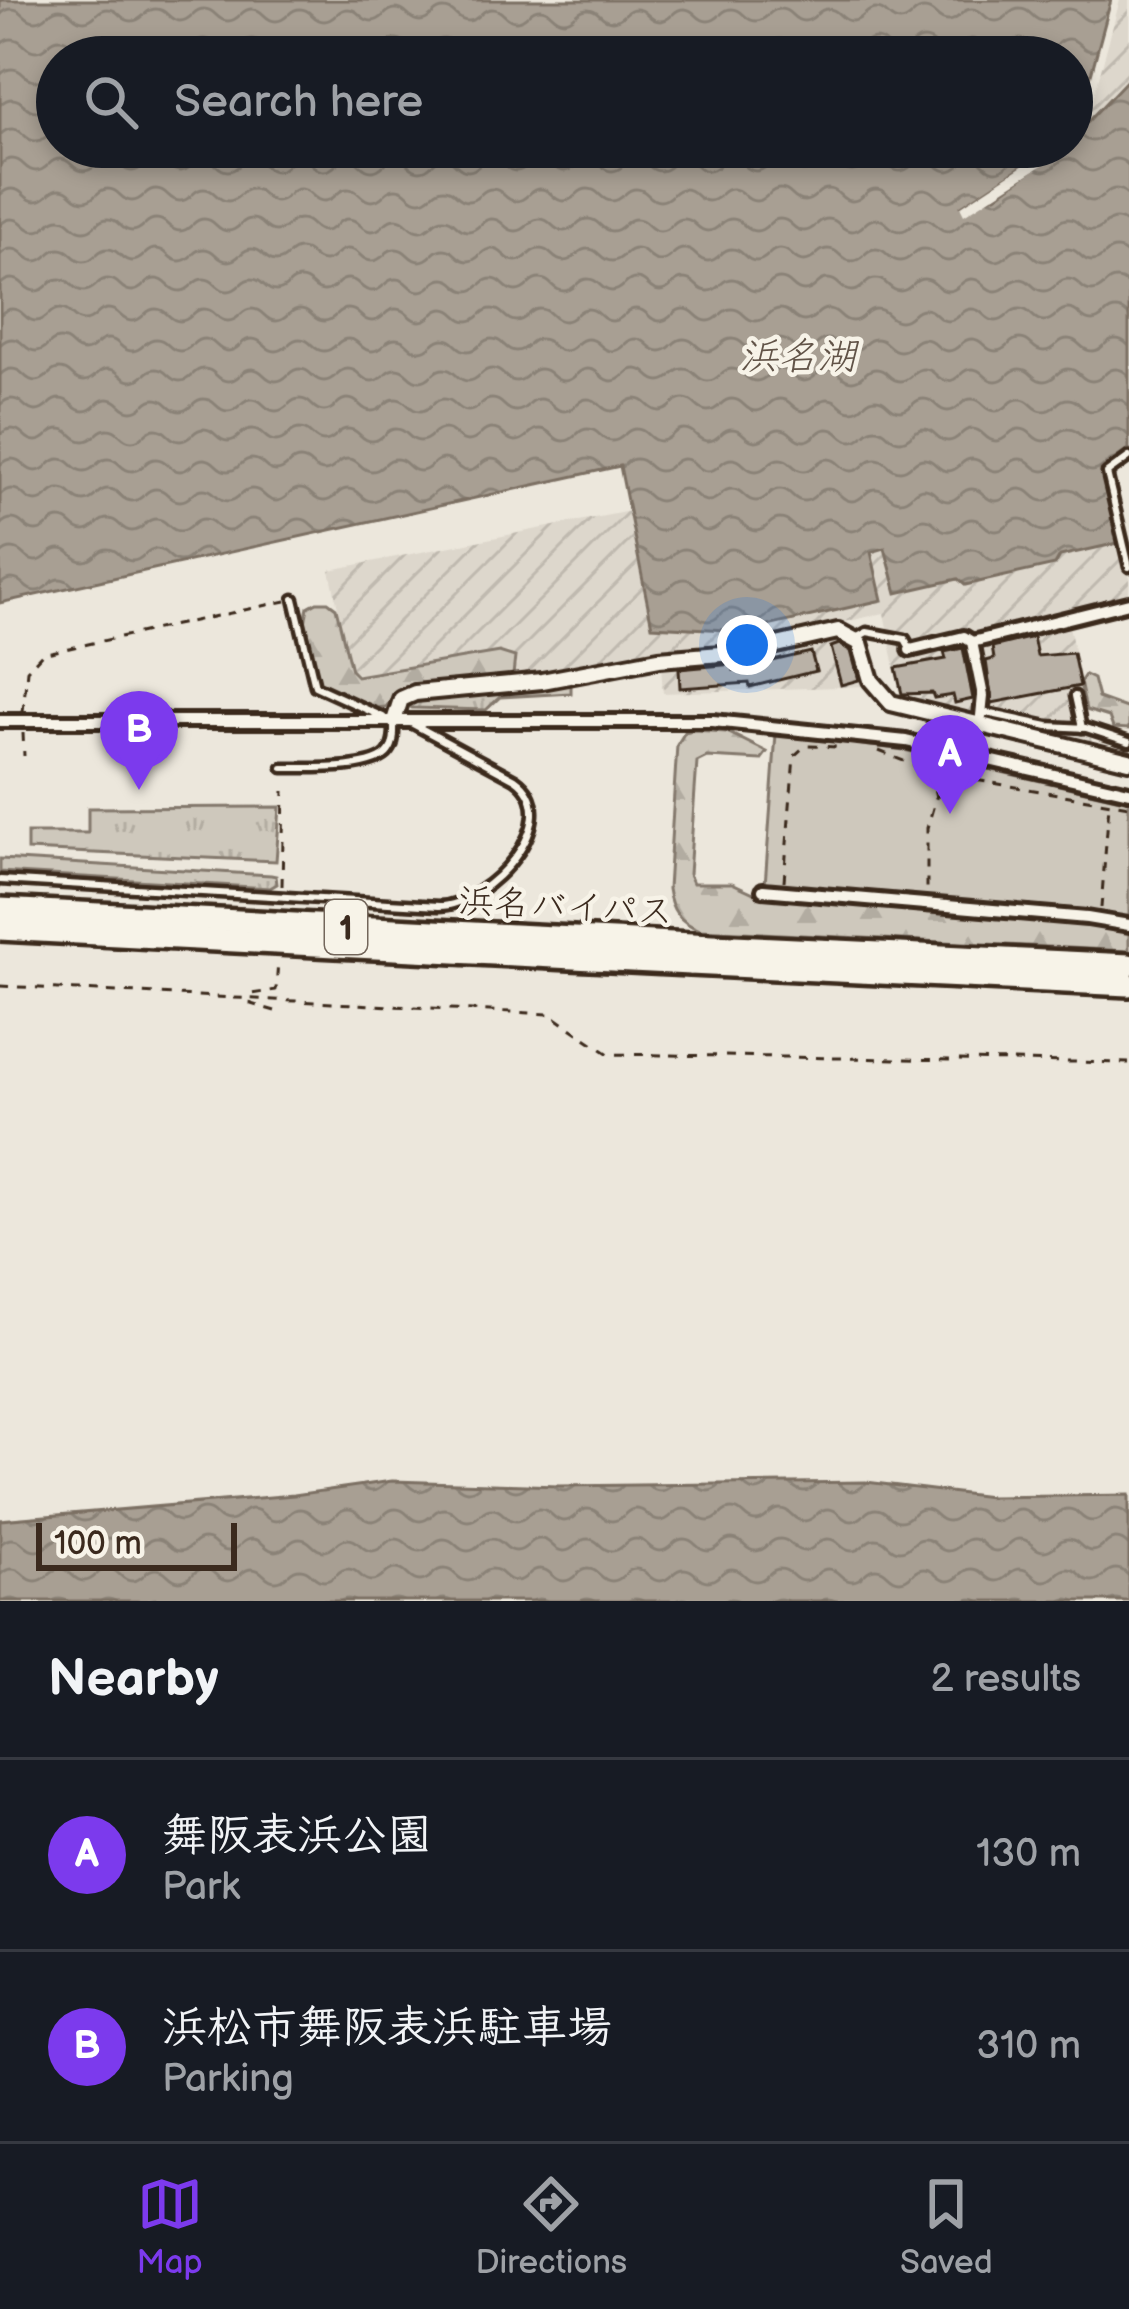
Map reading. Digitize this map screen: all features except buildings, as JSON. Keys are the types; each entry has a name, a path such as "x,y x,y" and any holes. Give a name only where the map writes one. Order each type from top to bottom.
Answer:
{"highway":[{"name":"浜名バイパス","path":"0,909 1129,985"},
{"name":"浜名バイパス","path":"0,929 1129,965"}],"street":[{"path":"910,650 964,637 972,642 1129,604"},
{"path":"401,721 396,705 416,693 542,681 668,658 746,652 838,631 856,638 871,680 891,703 981,719 1129,761"},
{"path":"972,642 983,697 981,719"},
{"path":"0,721 640,719 782,725 906,741 1129,792"},
{"path":"763,890 1129,925"}],"lane":[{"path":"1129,458 1107,473 1129,568"},
{"path":"0,880 459,904 498,876 535,819 525,786 401,721 315,686 294,599"},
{"path":"856,638 867,632 901,638 910,650"},
{"path":"1076,696 1082,728"},
{"path":"981,719 1082,728 1129,742"},
{"path":"284,768 382,760 401,721"}],"path":[{"path":"23,710 27,670 41,654 294,599"},
{"path":"23,733 24,756"},
{"path":"783,888 794,756 805,746 848,748"},
{"path":"868,749 957,777 1129,806"},
{"path":"916,765 929,775 936,798"},
{"path":"928,900 927,828 936,798 957,777"},
{"path":"282,885 284,790"},
{"path":"1101,918 1110,802"},
{"path":"275,1011 251,1004 252,994 276,990 278,966"},
{"path":"0,986 550,1014 609,1054 1129,1063"}],"shaded area":[{"path":"1120,0 1129,0 1129,78 1093,116 1093,99"},
{"path":"1129,449 1129,466 1114,478 1129,545 1129,599 1067,615 1092,742 901,696 884,613 745,645 667,651 526,676 506,678 517,665 508,652 361,675 351,670 330,570 630,511 652,626 881,600 871,552 886,548 897,593 958,579 966,585 1054,565 1060,556 1117,543 1101,469"},
{"path":"838,638 854,647 866,686 663,693 661,666 747,659"}],"green space":[{"path":"317,602 336,608 351,670 357,676 499,652 515,657 513,675 414,686 396,694 386,707 376,708 319,682 305,623 308,607"},
{"path":"1085,675 1093,679 1098,698 1129,709 1129,729 1113,728 1109,717 1086,710 1080,682"},
{"path":"571,686 571,693 500,697 486,710 412,708 408,704 417,700"},
{"path":"685,732 727,732 767,752 761,760 707,757 697,762 689,874 693,883 732,883 758,895 1086,923 1129,930 1129,951 693,927 674,910 668,889 677,745"},
{"path":"776,734 904,750 1129,801 1129,919 765,885"},
{"path":"280,807 276,861 27,850 27,833 88,833 88,808"},
{"path":"0,859 271,875 276,876 277,884 270,888 0,872"}],"water":[{"name":"浜名湖","path":"0,0 1111,0 1093,67 1093,36 36,36 36,168 1019,168 960,207 996,196 1035,168 1093,168 1093,116 1129,78 1129,449 1101,469 1118,543 1060,556 1055,565 965,585 958,579 897,593 885,548 871,552 882,600 746,631 652,626 620,466 0,603"},
{"path":"392,1481 559,1486 866,1482 990,1497 1129,1495 1129,1601 0,1601 0,1520 294,1495"}],"pier":[{"path":"1019,168 1038,168 964,215 960,207"}],"place":[{"name":"浜松市舞阪表浜駐車場","path":"139,790"},
{"name":"舞阪表浜公園","path":"950,814"}]}
